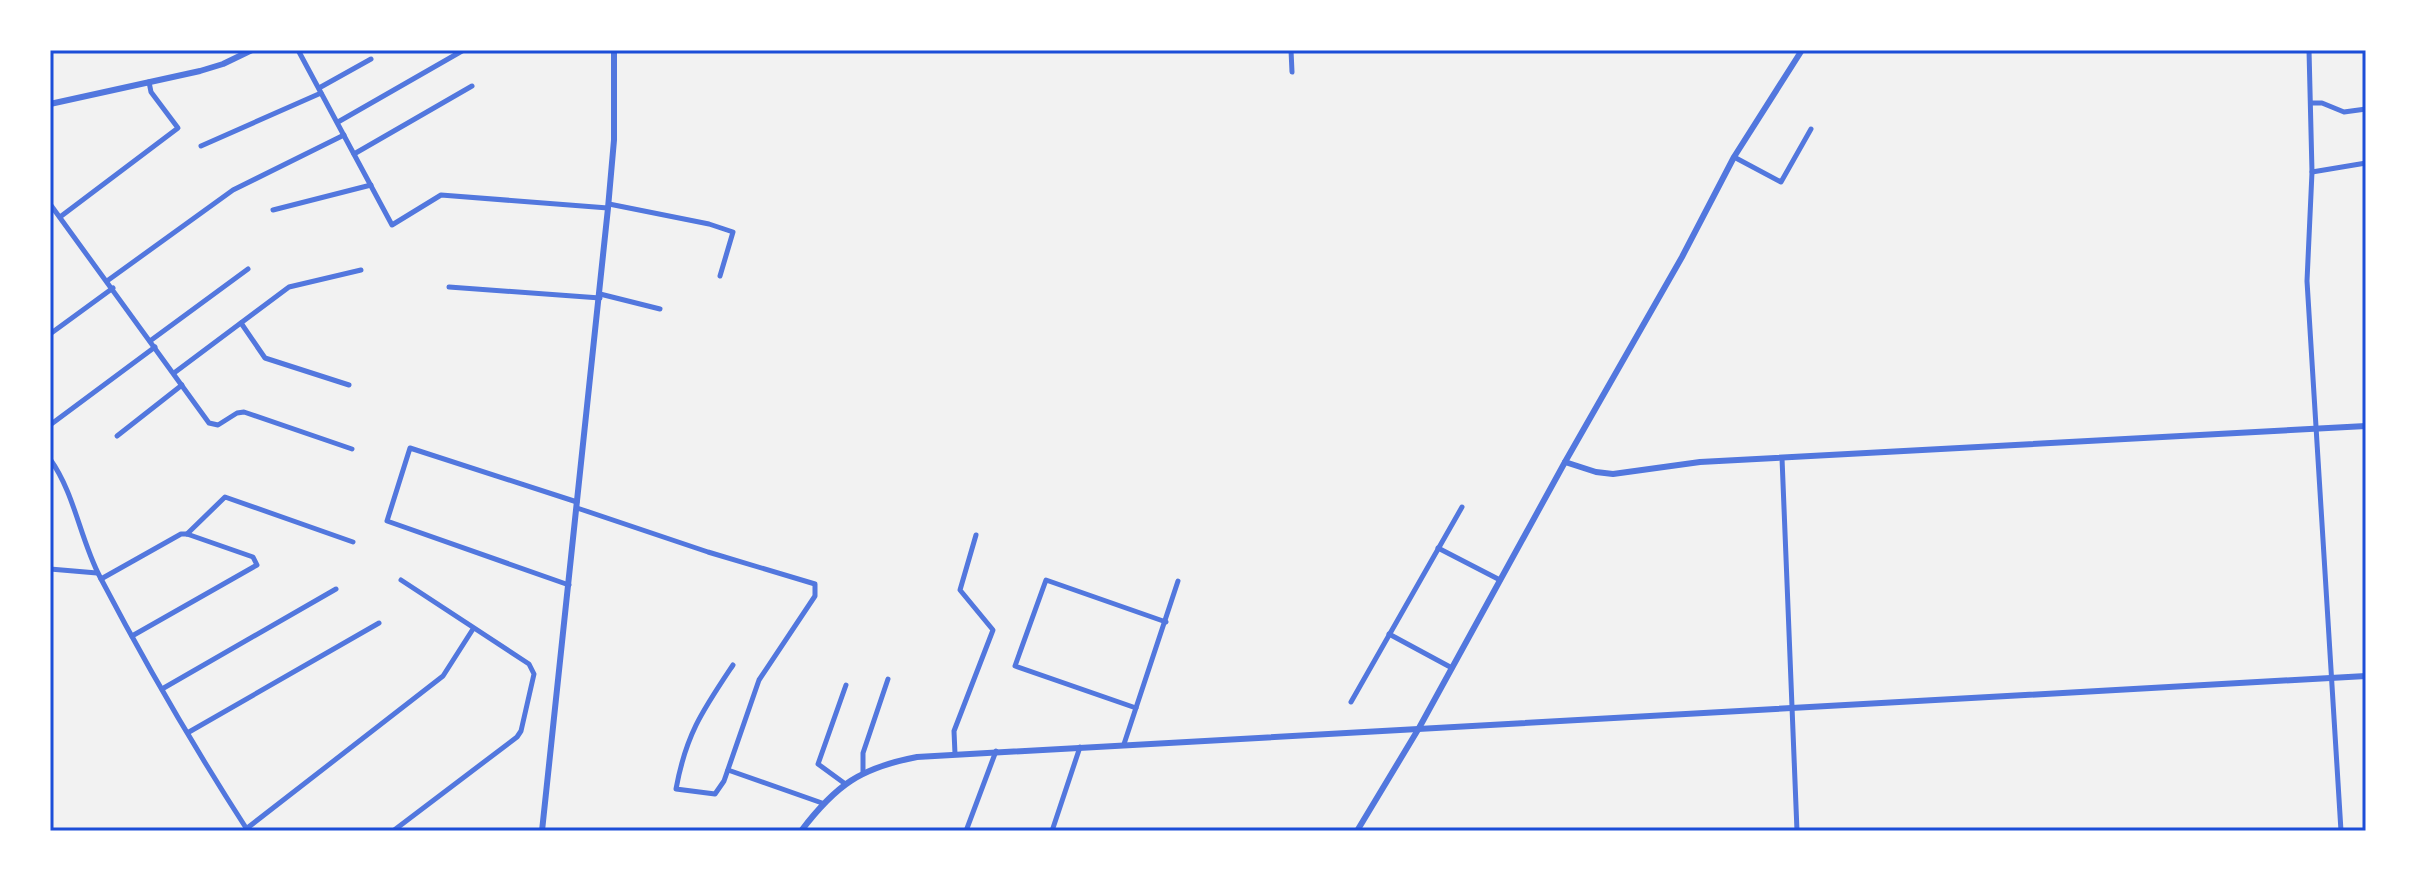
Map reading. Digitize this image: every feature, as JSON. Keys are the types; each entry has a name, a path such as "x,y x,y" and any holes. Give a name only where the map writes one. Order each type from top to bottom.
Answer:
{"street":[{"path":"50,104 223,64 252,50"},
{"path":"298,50 392,225 441,195 608,206 709,224 733,232 720,276"},
{"path":"542,831 600,296 615,98 614,50"},
{"path":"1291,50 1292,72"},
{"path":"1357,831 1419,728 1682,257 1734,157 1802,50"},
{"path":"2309,50 2312,172 2307,281 2341,831"},
{"path":"337,122 462,51"},
{"path":"201,146 320,91 371,59"},
{"path":"60,217 178,128 151,92 148,81"},
{"path":"354,154 472,86"},
{"path":"2312,103 2322,103 2344,112 2366,109"},
{"path":"1734,157 1781,182 1811,129"},
{"path":"107,281 233,190 344,135"},
{"path":"2312,172 2366,163"},
{"path":"273,210 371,185"},
{"path":"50,204 52,212 60,217 113,288 209,423 214,425 244,412 352,449"},
{"path":"150,341 248,269"},
{"path":"174,373 289,287 361,270"},
{"path":"449,287 600,296 660,309"},
{"path":"50,334 113,288"},
{"path":"241,323 265,358 349,385"},
{"path":"50,425 155,347"},
{"path":"117,436 182,385"},
{"path":"1565,462 1613,474 1700,462 2366,426"},
{"path":"569,585 387,521 410,448 815,584 815,596 759,680 724,781 715,794 676,789 697,718 733,665"},
{"path":"1782,458 1797,831"},
{"path":"50,459 66,488 99,576 162,689 247,830 443,676 473,629"},
{"path":"187,534 225,497 353,542"},
{"path":"1351,702 1462,507"},
{"path":"50,569 99,576 181,534 253,557 257,565 132,636"},
{"path":"955,754 954,731 993,630 960,590 976,535"},
{"path":"1438,548 1500,580"},
{"path":"393,831 517,737 521,731 534,669 401,580"},
{"path":"1136,708 1015,666 1046,580 1166,622"},
{"path":"1124,744 1178,581"},
{"path":"162,689 336,589"},
{"path":"189,732 379,623"},
{"path":"1389,634 1452,668"},
{"path":"801,831 822,803 844,783 863,772 917,757 2366,676"},
{"path":"863,772 863,753 888,679"},
{"path":"844,783 818,764 846,685"},
{"path":"1052,831 1080,747"},
{"path":"966,831 996,751"},
{"path":"728,770 822,803"}]}
